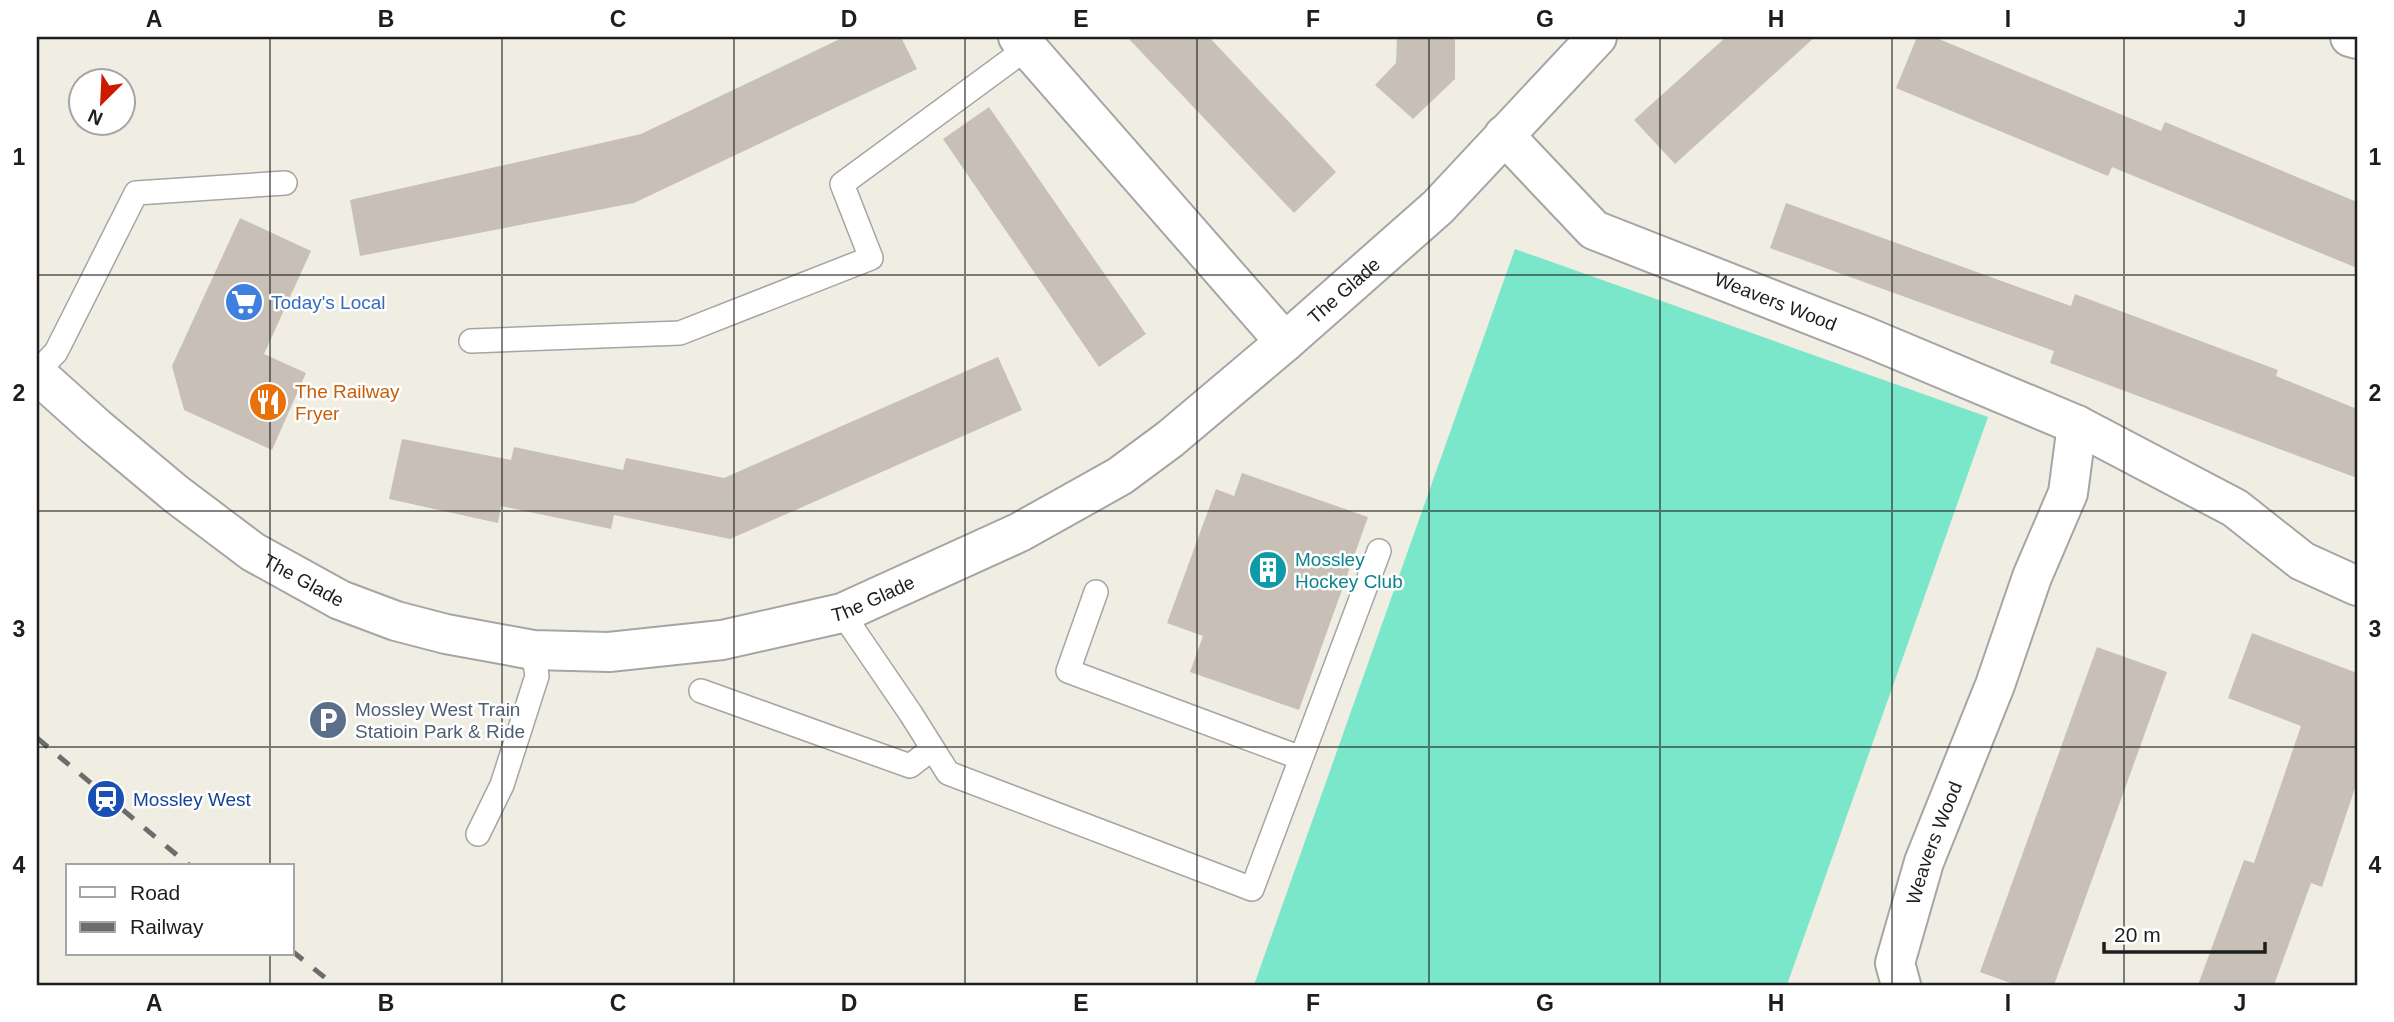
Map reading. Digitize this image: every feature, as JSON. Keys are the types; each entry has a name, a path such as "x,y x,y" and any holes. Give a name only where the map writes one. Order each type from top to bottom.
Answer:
{"street":[{"name":"The Glade","path":"37,373 176,494 253,552 340,600 396,621 446,634 533,650 609,652 722,640 842,613 1020,532 1120,476 1170,439 1285,342 1438,207 1597,37"},
{"path":"2350,37 2357,39"},
{"path":"1023,42 1285,342"},
{"name":"Weavers Wood","path":"1504,135 1594,230 1867,337 2077,425 2235,508 2302,561 2357,586"},
{"name":"Weavers Wood","path":"1901,985 1895,963 1924,862 1995,685 2032,578 2068,493 2077,425"}],"lane":[{"path":"471,341 680,333 872,258 842,184 1023,42"},
{"path":"37,373 56,352 136,192 285,183"},
{"path":"842,613 948,773 1252,889 1379,551"},
{"path":"1096,592 1068,671 1301,758"},
{"path":"478,834 502,785 537,676 533,650"},
{"path":"701,691 910,766 932,749"}],"green space":[{"path":"1515,249 1988,417 1787,985 1254,985"}],"building":[{"path":"844,37 901,37 917,69 634,203 360,256 350,200 641,134"},
{"path":"1127,37 1209,37 1336,172 1294,213"},
{"path":"1397,37 1455,37 1455,79 1413,119 1375,85 1396,63"},
{"path":"1726,37 1815,37 1675,164 1634,120"},
{"path":"1917,37 1934,37 2161,131 2165,122 2357,202 2357,268 2112,167 2108,176 1896,88"},
{"path":"989,107 1146,334 1099,367 943,139"},
{"path":"1786,203 2071,306 2075,294 2278,370 2276,376 2357,409 2357,478 2050,363 2054,351 1770,248"},
{"name":"Today's Local","path":"240,218 311,251 264,354 306,373 272,450 184,410 172,366"},
{"path":"998,357 1022,410 730,539 614,515 611,529 501,506 498,523 389,499 402,439 511,460 514,447 623,470 626,458 724,478"},
{"name":"Mossley Hockey Club","path":"1242,473 1368,517 1299,710 1190,672 1203,636 1167,623 1216,489 1234,496"},
{"path":"2252,633 2357,673 2357,782 2322,887 2311,883 2274,985 2198,985 2244,860 2254,863 2301,726 2228,698"},
{"path":"2097,647 2167,672 2054,985 2016,985 1980,972"}],"railway":[{"path":"37,738 188,864"},
{"path":"294,953 334,985"}],"place":[{"name":"Today's Local","path":"244,302"},
{"name":"The Railway Fryer","path":"268,402"},
{"name":"Mossley Hockey Club","path":"1268,570"},
{"name":"Mossley West Train Statioin Park & Ride","path":"328,720"},
{"name":"Mossley West","path":"106,799"}]}
